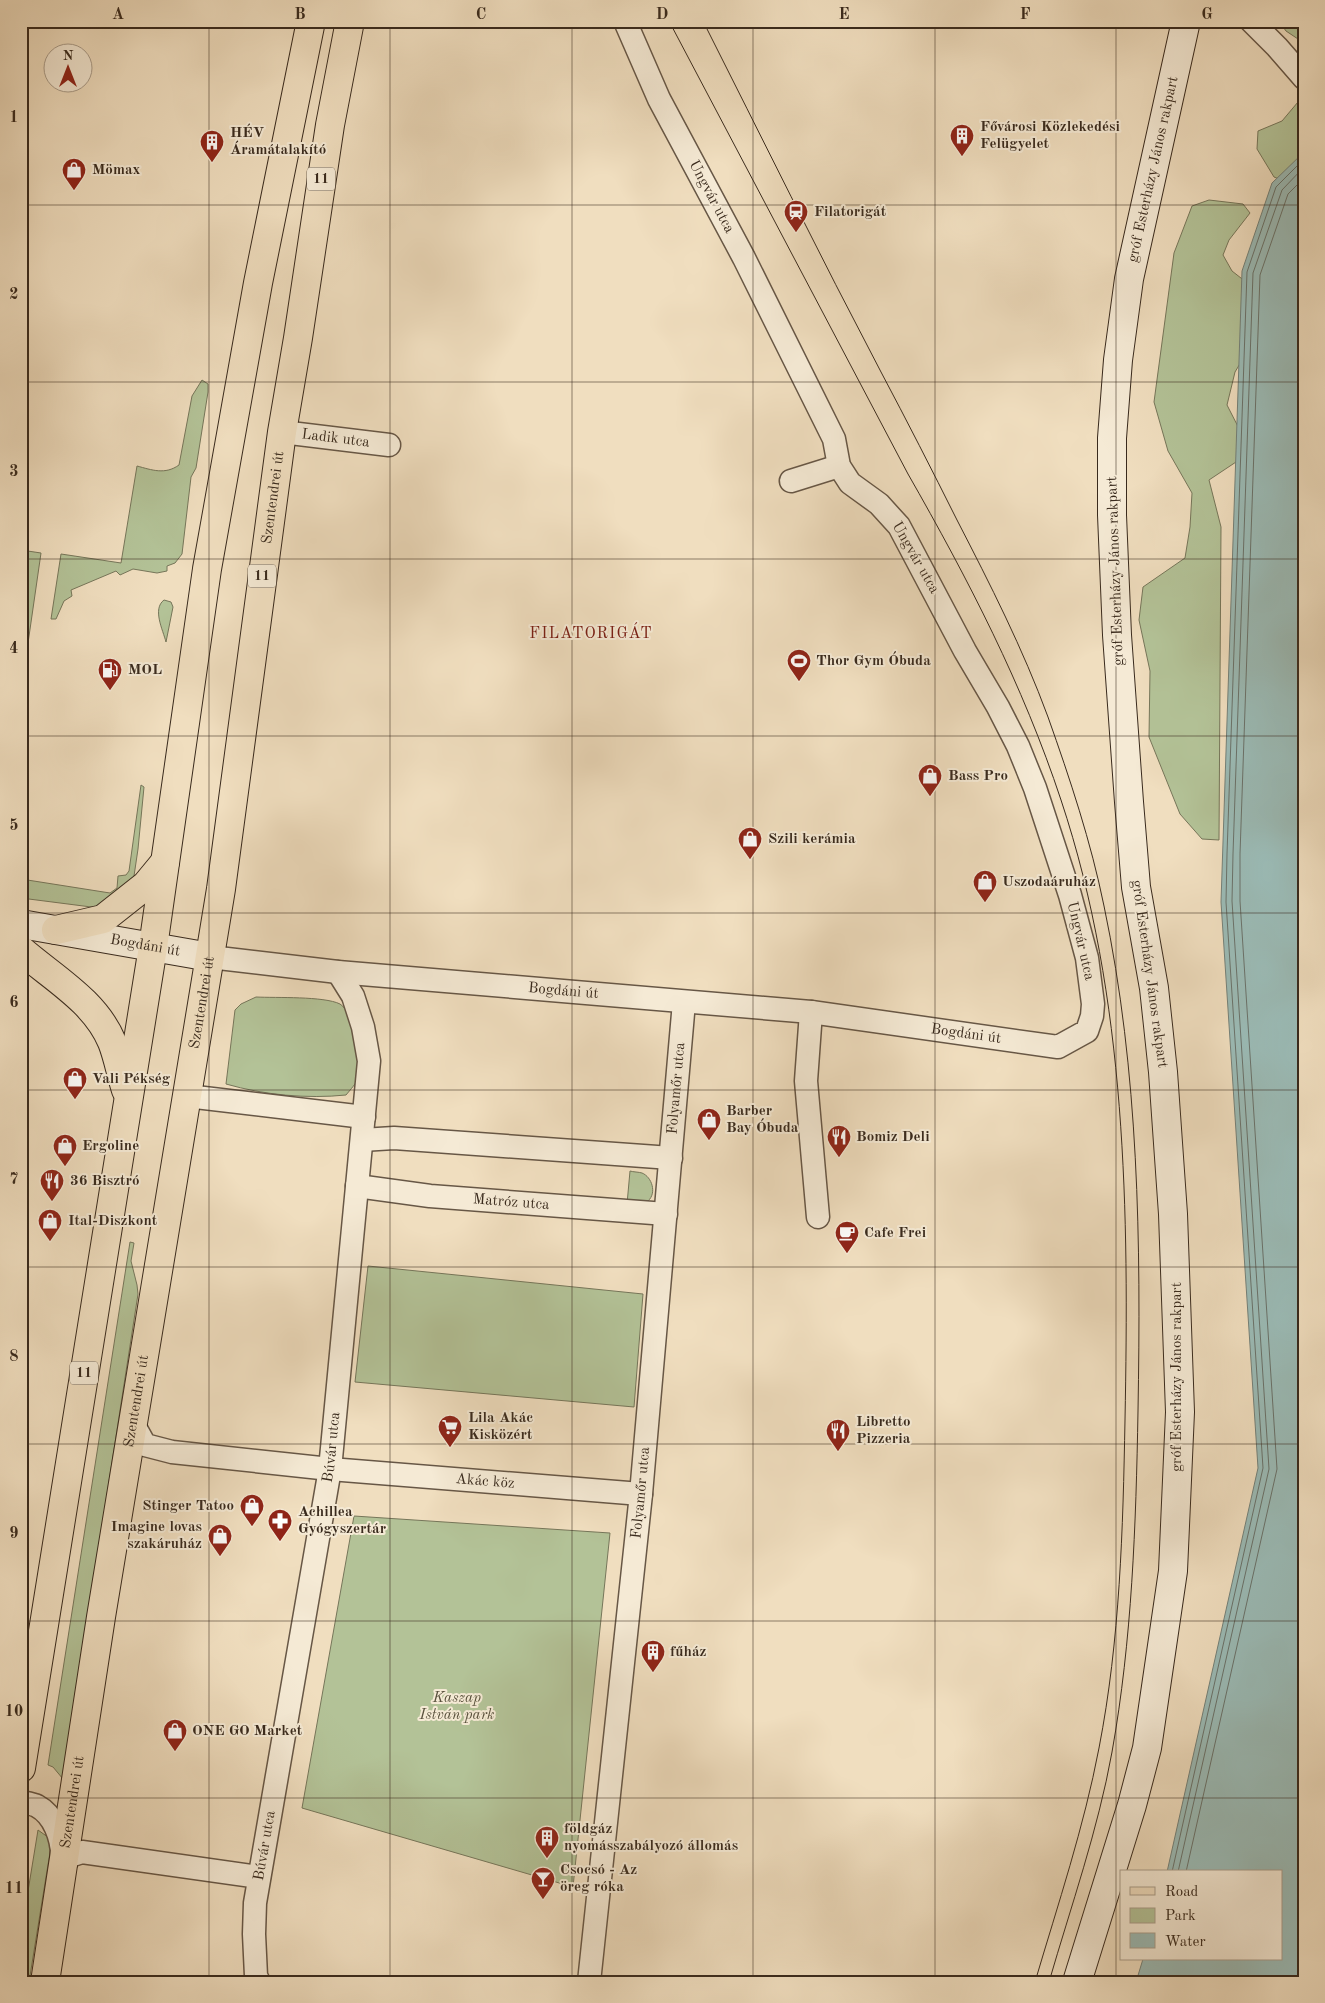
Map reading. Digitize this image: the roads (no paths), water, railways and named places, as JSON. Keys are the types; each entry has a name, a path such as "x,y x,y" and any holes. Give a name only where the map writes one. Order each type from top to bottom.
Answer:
{"main road":[{"path":"293,21 292,28 304,58"},
{"name":"11","path":"21,1768 153,947 207,569 239,383 311,21"},
{"name":"Szentendrei út","path":"45,1982 134,1414 221,888 242,719 282,432 330,125 350,21"},
{"name":"gróf Esterházy János rakpart","path":"1077,1982 1132,1805 1147,1748 1173,1571 1180,1412 1174,1214 1163,1072 1154,988 1136,888 1116,627 1112,448 1118,360 1126,295 1186,21"},
{"path":"56,930 103,919 146,885 165,862"},
{"name":"Bogdáni út","path":"21,924 210,957"},
{"path":"21,950 82,1000 102,1024 112,1042 128,1098"}],"street":[{"name":"Ungvár utca","path":"625,21 659,99 744,258 834,439 839,466 850,483 879,504 899,526 1018,746 1035,788 1070,895 1086,958 1092,991 1092,1016"},
{"path":"1251,21 1304,78"},
{"name":"Ladik utca","path":"282,432 390,445"},
{"path":"791,481 839,466"},
{"name":"Bogdáni út","path":"210,957 338,972 811,1012 1058,1046 1087,1031 1092,1016"},
{"name":"Búvár utca","path":"259,1982 256,1976 255,1903 330,1469 369,1061 363,1027 353,996 338,972"},
{"name":"Folyamőr utca","path":"589,1982 641,1494 684,1002"},
{"path":"811,1012 806,1081 818,1217"},
{"path":"187,1096 364,1117"},
{"path":"362,1140 394,1138 670,1158"},
{"name":"Matróz utca","path":"357,1186 430,1196 666,1214"},
{"name":"Akác köz","path":"134,1414 135,1427 145,1445 155,1449 218,1458 330,1469 641,1494"},
{"path":"21,1802 38,1806 52,1820 62,1842 63,1866"},
{"path":"63,1866 70,1856 82,1852 259,1876"}],"water":[{"path":"1304,152 1304,1982 1136,1982 1143,1960 1282,1960 1282,1870 1167,1870 1258,1468 1221,902 1242,271 1272,183"}],"tram line":[{"path":"669,21 908,474 952,553 1012,674 1030,715 1061,800 1083,875 1099,951 1111,1029 1124,1185 1126,1342 1123,1502 1119,1584 1112,1667 1093,1778 1070,1865 1035,1982"},
{"path":"703,21 982,568 1028,667 1056,740 1086,834 1099,882 1116,968 1131,1094 1138,1221 1138,1411 1132,1582 1119,1710 1106,1781 1092,1839 1049,1982"}],"place":[{"name":"Fővárosi Közlekedési Felügyelet","path":"962,157"},
{"name":"HÉV Áramátalakító","path":"212,163"},
{"name":"Mömax","path":"74,191"},
{"name":"Filatorigát","path":"796,233"},
{"name":"Thor Gym Óbuda","path":"799,682"},
{"name":"MOL","path":"110,691"},
{"name":"Bass Pro","path":"930,797"},
{"name":"Szili kerámia","path":"750,860"},
{"name":"Uszodaáruház","path":"985,903"},
{"name":"Vali Pékség","path":"75,1100"},
{"name":"Barber Bay Óbuda","path":"709,1141"},
{"name":"Bomiz Deli","path":"839,1158"},
{"name":"Ergoline","path":"65,1167"},
{"name":"36 Bisztró","path":"52,1202"},
{"name":"Ital-Diszkont","path":"50,1242"},
{"name":"Cafe Frei","path":"847,1254"},
{"name":"Lila Akác Kisközért","path":"450,1448"},
{"name":"Libretto Pizzeria","path":"838,1452"},
{"name":"Stinger Tatoo","path":"252,1527"},
{"name":"Achillea Gyógyszertár","path":"280,1542"},
{"name":"Imagine lovas szakáruház","path":"220,1557"},
{"name":"fűház","path":"653,1673"},
{"name":"ONE GO Market","path":"175,1752"},
{"name":"földgáz nyomásszabályozó állomás","path":"547,1859"},
{"name":"Csocsó - Az öreg róka","path":"543,1900"}],"district":[{"name":"FILATORIGÁT","path":"591,634"}],"park label":[{"name":"Kaszap István park","path":"457,1706"}]}
